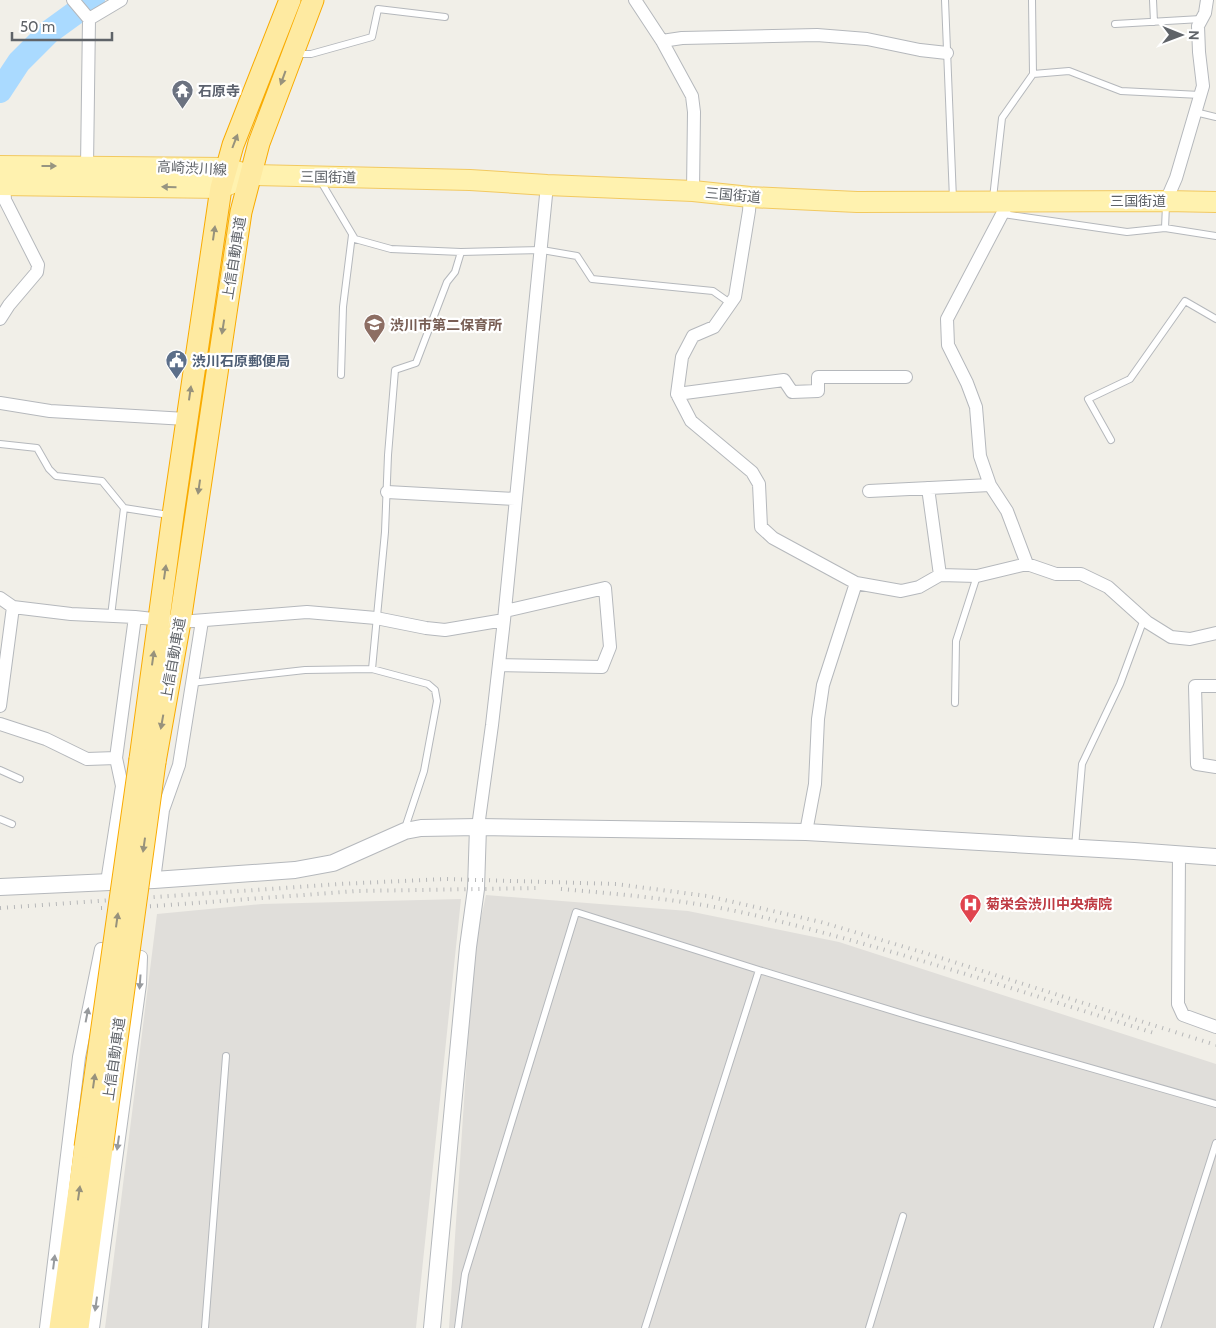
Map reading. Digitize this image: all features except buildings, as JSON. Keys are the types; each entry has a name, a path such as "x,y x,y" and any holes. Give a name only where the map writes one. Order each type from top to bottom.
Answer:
{"highway":[{"name":"上信自動車道","path":"60,1328 93,1148 148,760 158,620 186,418 223,178 290,0"},
{"name":"上信自動車道","path":"148,760 180,622 241,212 259,143 313,0"},
{"name":"上信自動車道","path":"78,1328 93,1148"}],"main road":[{"name":"高崎渋川線","path":"1,179 87,166 223,178"},
{"name":"高崎渋川線","path":"1,179 223,178 250,175"},
{"name":"三国街道","path":"250,175 470,180 693,191 750,197 857,202 953,202 1002,205 1166,201 1216,202"}],"street":[{"path":"74,0 89,19 87,166"},
{"path":"89,19 121,0"},
{"path":"635,0 662,41 692,96 694,112 693,191"},
{"path":"1166,201 1176,178 1203,86 1198,26 1206,15 1207,0"},
{"path":"662,41 682,38 818,35 867,39 920,50 947,53"},
{"path":"0,319 9,304 37,272 38,265 5,200 1,179"},
{"path":"432,1328 466,966 476,889 478,827 505,615 547,185"},
{"path":"750,197 735,297 714,327 693,336 682,358 678,394 691,421 752,472 759,484 761,527 773,538 856,583 902,591 919,587 940,575 976,576 1027,564 1056,574 1081,574 1108,587 1144,619 1171,637 1190,639 1216,633"},
{"path":"1002,205 947,319 948,345 967,383 976,407 980,456 990,485 1007,511 1027,564"},
{"path":"678,394 784,380 792,392 818,391 818,377 906,377"},
{"path":"0,403 50,411 186,418"},
{"path":"869,491 990,485"},
{"path":"928,488 940,575"},
{"path":"387,492 515,499"},
{"path":"806,832 815,784 818,719 823,685 856,583"},
{"path":"0,598 13,607 30,607 71,614 180,622 307,612 376,618 445,630 605,588 610,647 602,667 499,665"},
{"path":"0,706 13,607"},
{"path":"106,882 122,786 116,758 135,618"},
{"path":"154,880 163,810 179,765 202,621"},
{"path":"1216,686 1195,686 1197,764 1216,768"},
{"path":"0,724 46,739 87,759 116,758"},
{"path":"0,887 154,880 295,870 332,863 368,849 404,831 421,828 478,827 806,832 1216,857"},
{"path":"1179,854 1178,1004 1183,1015 1216,1027"},
{"path":"46,1328 79,1057 101,949 142,958 93,1328"}],"lane":[{"path":"945,0 953,202"},
{"path":"1032,0 1033,74 1002,118 1002,205 1127,232 1165,228 1216,236"},
{"path":"1153,0 1154,22"},
{"path":"292,55 311,54 372,37 378,9 445,17"},
{"path":"1115,24 1154,22 1206,15"},
{"path":"1033,74 1070,71 1121,91 1200,95"},
{"path":"1195,112 1216,116"},
{"path":"318,176 354,239 391,249 461,252 542,250 578,256 592,279 713,291 730,303"},
{"path":"1165,228 1166,201"},
{"path":"341,375 343,307 352,235"},
{"path":"372,668 385,532 395,370 416,363 447,282 455,272 461,252"},
{"path":"1111,440 1088,399 1130,380 1185,301 1216,319"},
{"path":"0,444 37,448 49,469 56,476 102,481 124,508 172,515"},
{"path":"111,616 124,508"},
{"path":"954,703 956,641 976,576"},
{"path":"1075,847 1082,764 1120,684 1144,619"},
{"path":"191,683 305,670 372,668 428,684 435,690 437,701 424,771 404,831"},
{"path":"0,770 20,778"},
{"path":"0,819 12,824"},
{"path":"458,1328 465,1274 576,912 920,1019 1216,1104"},
{"path":"644,1328 759,970"},
{"path":"205,1328 226,1056"},
{"path":"1157,1328 1216,1143"},
{"path":"869,1328 903,1216"}],"shaded area":[{"path":"486,895 688,911 839,942 1216,1064 1216,1328 449,1328 474,950"},
{"path":"461,899 416,1328 105,1328 157,914 262,904"}],"waterway":[{"path":"0,91 19,62 49,32 93,0"}],"railway":[{"path":"0,908 339,884 445,879 616,884 707,896 821,922 1216,1045"},
{"path":"101,908 155,906 357,891 541,888"},
{"path":"561,889 690,903 766,918 912,958 1154,1033"}],"place":[{"name":"石原寺","path":"182,110"},
{"name":"渋川市第二保育所","path":"374,344"},
{"name":"渋川石原郵便局","path":"176,380"},
{"name":"菊栄会渋川中央病院","path":"970,923"}]}
